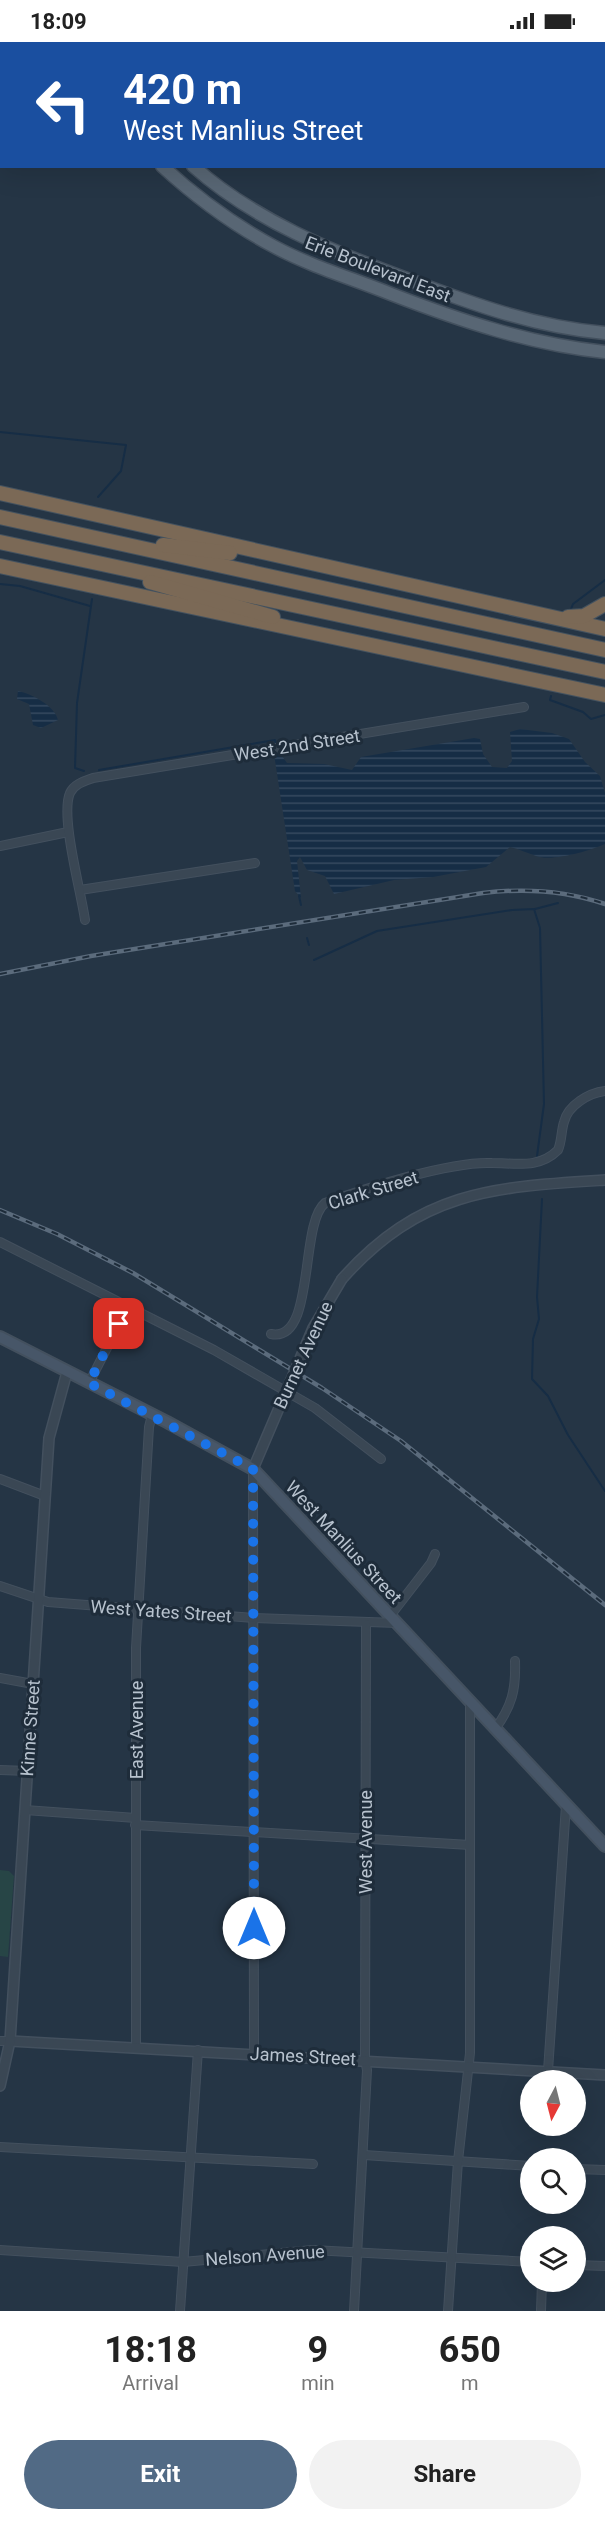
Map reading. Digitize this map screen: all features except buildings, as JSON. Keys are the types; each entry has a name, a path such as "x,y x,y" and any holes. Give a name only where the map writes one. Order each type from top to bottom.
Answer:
{"highway":[{"path":"0,494 605,629"},
{"path":"0,517 605,650"},
{"path":"95,538 264,557 333,568"},
{"path":"0,542 211,598 364,645"},
{"path":"0,542 605,672"},
{"path":"0,566 605,697"},
{"path":"529,612 584,616 605,604"}],"main road":[{"name":"Erie Boulevard East","path":"164,168 228,219 305,261 493,330 544,343 605,352"},
{"name":"Erie Boulevard East","path":"196,168 220,189 276,223 348,257 499,312 553,326 605,333"},
{"name":"West Manlius Street","path":"0,1337 152,1414 253,1469 605,1846"}],"street":[{"name":"West 2nd Street","path":"68,832 67,807 72,789 93,778 524,707"},
{"path":"0,846 68,832 85,920"},
{"path":"80,890 255,862"},
{"name":"Clark Street","path":"271,1334 284,1335 296,1318 303,1297 315,1217 318,1209 325,1203 457,1166 491,1162 538,1163 558,1150 564,1120 570,1110 594,1094 605,1091"},
{"name":"Burnet Avenue","path":"253,1469 313,1328 342,1279 381,1239 416,1217 448,1202 490,1190 605,1180"},
{"path":"0,1242 129,1305 315,1408 381,1459"},
{"path":"89,1383 129,1305"},
{"name":"Kinne Street","path":"0,2086 28,1771 49,1438 67,1372"},
{"name":"East Avenue","path":"136,2047 137,1610 149,1427 152,1414"},
{"path":"253,1469 254,2054"},
{"path":"0,1479 45,1496"},
{"path":"393,1620 435,1554"},
{"name":"West Yates Street","path":"0,1586 39,1601 137,1610 366,1624 393,1620"},
{"name":"West Avenue","path":"354,2311 368,2070 364,2060 366,1624"},
{"path":"495,1729 513,1701 516,1688 514,1661"},
{"path":"0,1678 33,1684"},
{"path":"448,2311 458,2162 468,2066 470,1702"},
{"path":"0,1770 28,1771"},
{"path":"548,2070 566,1805"},
{"path":"25,1810 254,1833 470,1845"},
{"name":"James Street","path":"5,2041 532,2070"},
{"path":"180,2311 198,2050"},
{"name":"James Street","path":"586,2073 605,2074"},
{"path":"0,2147 313,2164"},
{"path":"364,2155 520,2165"},
{"path":"586,2169 605,2170"},
{"name":"Nelson Avenue","path":"0,2250 183,2262 271,2252 358,2251 520,2261"},
{"path":"586,2265 605,2266"},
{"path":"542,2292 542,2311"}],"green space":[{"path":"0,1870 9,1871 14,1876 8,1957 0,1956"}],"water":[{"path":"18,691 42,701 52,710 58,720 41,728 33,725 29,704 17,699"},
{"path":"520,729 552,733 569,739 585,762 600,776 605,793 605,844 551,858 536,856 510,847 486,867 433,877 394,880 334,894 325,876 307,870 300,857 297,861 301,898 295,891 274,754 280,753 287,763 324,764 352,770 361,757 474,738 480,739 483,754 492,767 507,768 512,761 510,732"}],"waterway":[{"path":"0,432 126,445 121,471 98,497"},
{"path":"571,609 573,604 605,580"},
{"path":"0,584 20,586 90,606"},
{"path":"84,771 75,768 77,703 92,599"},
{"path":"551,696 550,700 583,712 591,719 605,715"},
{"path":"99,770 275,740 276,745"},
{"path":"299,896 301,905"},
{"path":"535,909 558,903"},
{"path":"314,960 377,931 512,910 534,909 540,928 544,1104 537,1156"},
{"path":"307,938 309,945"},
{"path":"542,1199 537,1297 539,1319 533,1339 532,1379 548,1396 568,1435 605,1491"}],"railway":[{"path":"0,974 91,956 483,893 544,891 605,904"},
{"path":"0,1210 57,1234 133,1273 322,1388 401,1441 605,1605"}],"route":[{"path":"119,1324 89,1383 253,1469 254,1928"}]}
